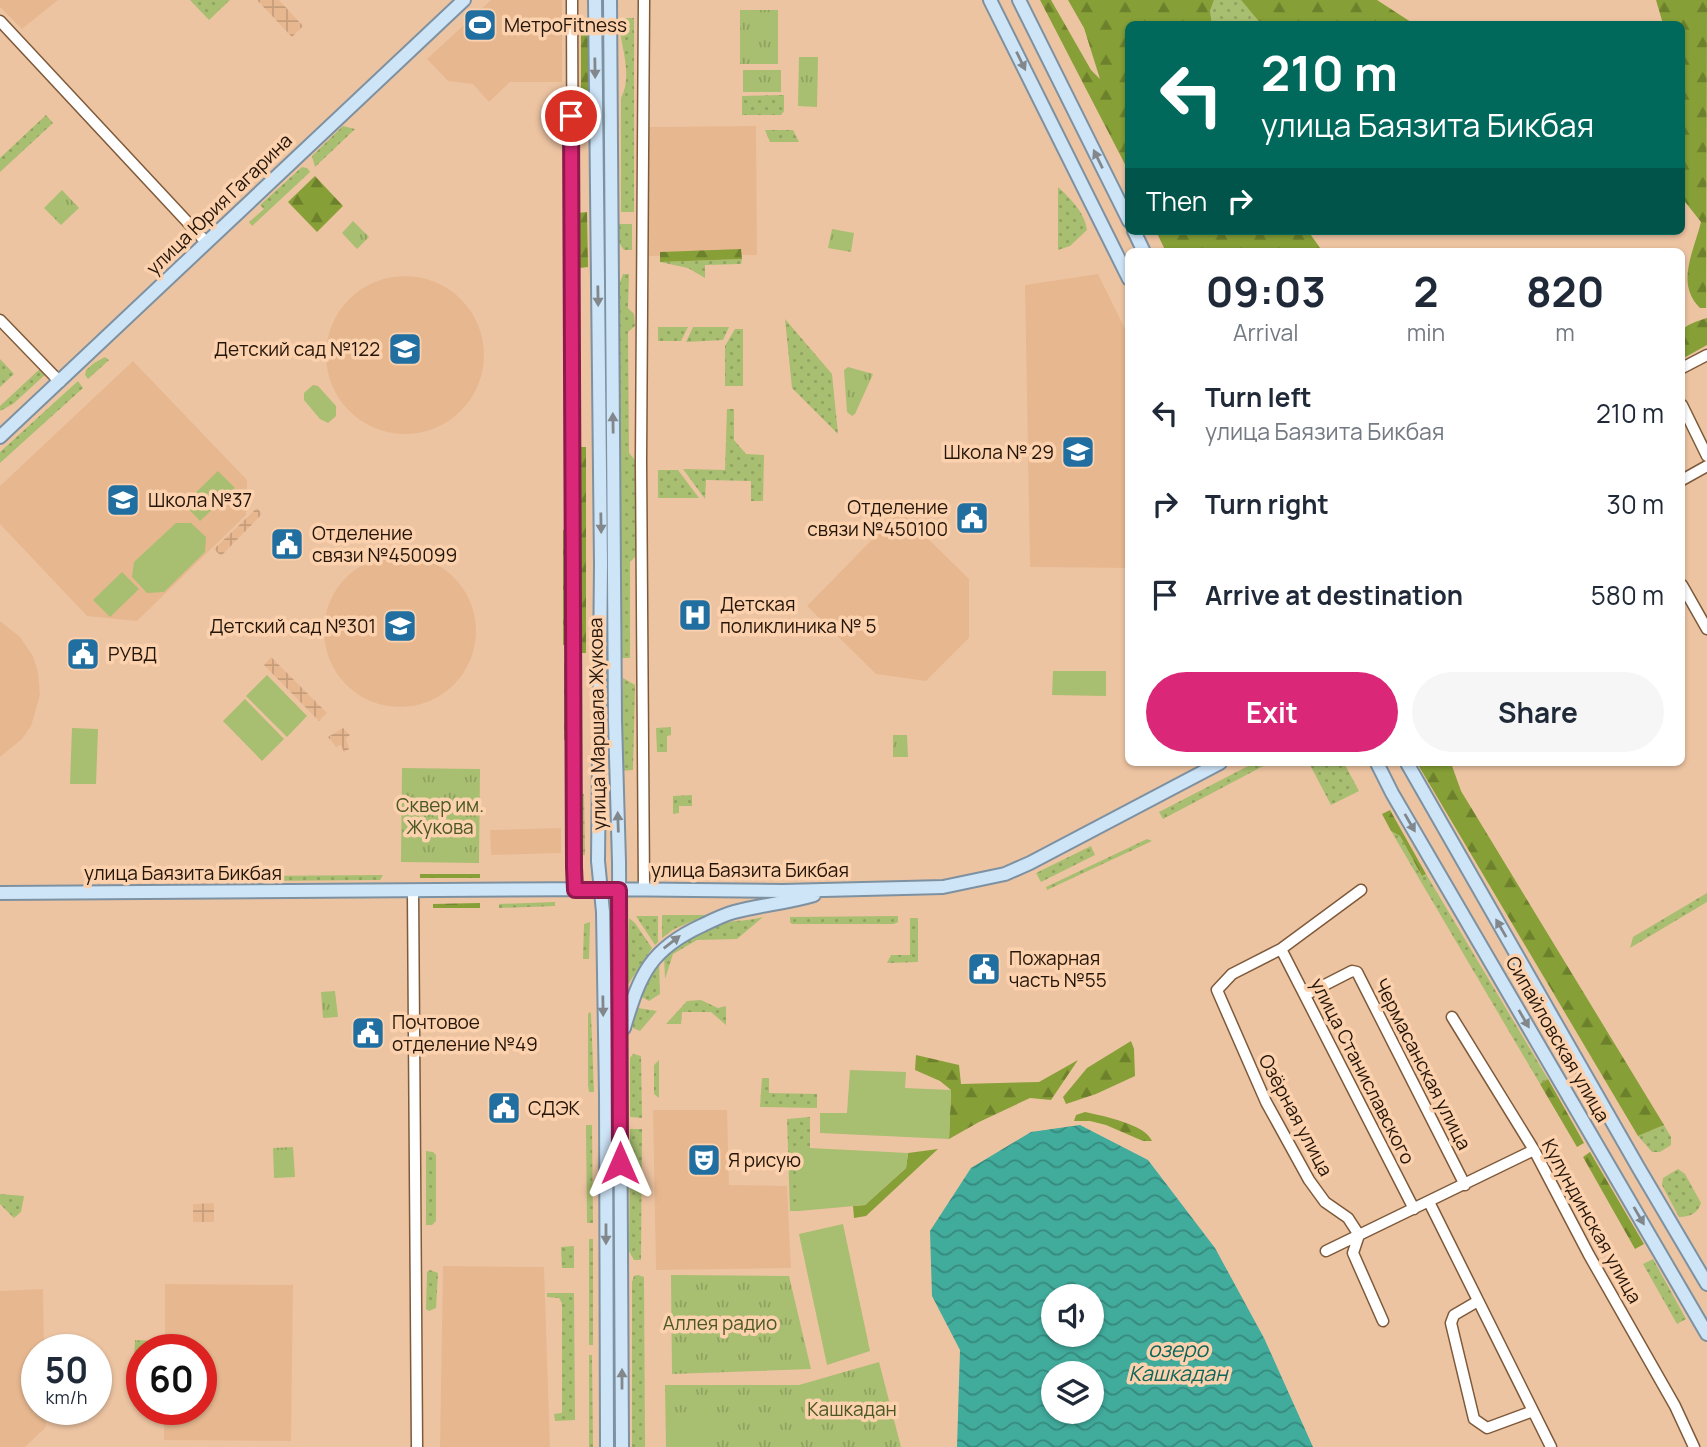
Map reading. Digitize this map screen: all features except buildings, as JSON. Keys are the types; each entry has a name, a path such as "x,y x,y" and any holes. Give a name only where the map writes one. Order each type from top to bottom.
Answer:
{"main road":[{"name":"улица Юрия Гагарина","path":"0,437 464,0"},
{"name":"улица Маршала Жукова","path":"594,0 601,565 598,862 606,1094 607,1447"},
{"name":"улица Маршала Жукова","path":"610,0 622,1447"},
{"path":"990,0 1125,271"},
{"path":"1019,0 1125,213"},
{"name":"улица Баязита Бикбая","path":"0,893 601,889 783,891 943,887 1005,874 1078,839 1214,766"},
{"name":"Сипайловская улица","path":"1378,766 1707,1334"},
{"name":"Сипайловская улица","path":"1409,766 1707,1284"},
{"path":"620,1043 640,980 659,953 678,936 733,912 786,903 834,889"},
{"path":"1616,1177 1631,1177 1635,1175 1638,1167"}],"street":[{"path":"572,0 575,890"},
{"path":"644,0 644,889"},
{"path":"0,21 206,242"},
{"path":"0,320 60,382"},
{"path":"1685,366 1707,355"},
{"path":"1685,411 1707,456"},
{"path":"1685,478 1707,466"},
{"path":"1685,590 1707,629"},
{"path":"1281,948 1361,890"},
{"path":"413,891 417,1447"},
{"name":"Озёрная улица","path":"1281,948 1232,974 1217,990 1266,1102 1309,1180 1325,1202 1348,1218 1359,1234"},
{"name":"улица Станиславского","path":"1281,948 1414,1209"},
{"name":"Чермасанская улица","path":"1305,995 1352,971 1357,972 1465,1185"},
{"name":"Кулундинская улица","path":"1452,1017 1534,1150 1589,1255 1675,1406 1694,1447"},
{"path":"1326,1251 1534,1150"},
{"path":"1429,1202 1551,1447"},
{"path":"1359,1234 1353,1253 1383,1321"},
{"path":"1478,1301 1454,1315 1451,1323 1474,1419 1486,1428 1533,1411"}],"shaded area":[{"path":"0,0 58,0 22,29 0,7"},
{"path":"257,0 279,0 303,26 292,37"},
{"path":"491,0 562,0 562,82 510,82 489,102 473,84 448,81 427,59"},
{"path":"756,126 757,255 648,256 647,127"},
{"name":"Школа № 29","path":"1098,274 1125,329 1125,568 1030,567 1025,285"},
{"name":"Детский сад №122","path":"405,276 435,282 461,299 478,325 484,355 478,385 461,411 435,428 405,434 375,428 349,411 332,385 326,355 332,325 349,299 375,282"},
{"name":"Школа №37","path":"133,361 247,480 246,515 137,621 87,616 0,524 0,486"},
{"path":"257,508 262,514 221,556 214,549"},
{"path":"900,511 969,579 969,638 926,681 876,674 807,606"},
{"name":"Детский сад №301","path":"400,555 429,561 453,578 470,602 476,631 470,660 453,684 429,701 400,707 371,701 347,684 330,660 324,631 330,602 347,578 371,561"},
{"path":"0,621 20,637 33,656 40,695 31,726 22,739 0,757"},
{"path":"271,657 327,713 319,721 264,665"},
{"path":"343,728 350,735 346,738 349,749 344,752 341,745 336,747 328,737"},
{"path":"561,828 561,853 491,855 490,830"},
{"path":"653,1110 727,1110 729,1185 787,1186 791,1268 656,1270"},
{"path":"214,1203 214,1222 193,1222 193,1204"},
{"path":"443,1266 544,1267 550,1447 440,1447"},
{"path":"165,1284 293,1285 291,1441 164,1440 164,1425 217,1425 217,1334 165,1334"},
{"path":"43,1289 44,1334 21,1334 21,1425 46,1427 25,1447 0,1447 0,1291"}],"green space":[{"path":"190,0 230,0 209,20"},
{"path":"1040,0 1051,0 1091,70 1100,79 1084,28 1068,0 1214,0 1210,11 1212,21 1125,21 1125,164"},
{"path":"1214,0 1241,0 1258,21 1212,21 1210,11"},
{"path":"1241,0 1377,0 1409,21 1258,21"},
{"path":"1656,0 1707,0 1706,308 1700,308 1693,299 1687,278 1701,222 1685,202 1685,21 1662,21"},
{"path":"740,10 778,10 778,64 740,64"},
{"path":"619,18 634,18 634,212 621,212 621,98 625,88 626,69"},
{"path":"581,22 589,22 589,110 581,110"},
{"path":"799,57 818,57 817,107 798,106"},
{"path":"743,70 781,70 781,92 743,92"},
{"path":"784,95 784,111 781,115 742,115 742,96"},
{"path":"46,115 53,123 0,172 0,158"},
{"path":"343,126 355,129 315,167 312,156"},
{"path":"765,130 793,130 799,142 770,142"},
{"path":"302,167 310,172 252,226 249,222 264,209 260,205"},
{"path":"315,176 343,206 317,232 288,202"},
{"path":"1058,187 1080,212 1087,230 1070,246 1058,250"},
{"path":"62,190 79,208 61,225 44,208"},
{"path":"587,212 588,267 580,268 578,213"},
{"path":"353,221 369,237 357,249 342,233"},
{"path":"619,224 632,224 632,250 624,250 619,243"},
{"path":"832,229 854,233 851,252 828,248"},
{"path":"1158,235 1311,235 1320,248 1164,248"},
{"path":"741,249 742,259 660,262 660,252"},
{"path":"742,259 741,264 705,265 705,278 688,268 660,262"},
{"path":"623,274 629,274 628,308 634,314 635,326 628,332 629,453 636,461 637,555 630,562 630,658 620,658 619,285"},
{"path":"1707,318 1707,345 1685,357 1685,327"},
{"path":"785,319 832,374 838,434 792,388"},
{"path":"658,327 688,327 681,341 658,341"},
{"path":"693,327 729,327 723,340 686,342"},
{"path":"735,329 743,329 743,386 725,386 725,346"},
{"path":"105,357 109,360 88,379 86,370"},
{"path":"0,359 14,374 0,387"},
{"path":"42,367 47,373 13,404 0,411 0,406"},
{"path":"848,367 873,374 852,416 847,412 844,370"},
{"path":"78,381 83,388 0,463 0,452"},
{"path":"313,385 318,386 336,406 336,416 328,423 320,419 304,400 304,393"},
{"path":"727,409 734,409 734,440 746,454 764,455 763,501 751,501 751,481 706,480 705,499 683,469 725,470"},
{"path":"580,447 586,447 586,653 579,653"},
{"path":"658,470 678,470 699,498 658,498"},
{"path":"218,471 235,488 200,521 184,504"},
{"path":"176,523 191,523 206,537 205,552 164,592 147,593 132,577 134,562"},
{"path":"563,530 569,530 570,645 563,645"},
{"path":"122,572 139,589 110,617 93,600"},
{"path":"570,662 570,740 564,740 564,663"},
{"path":"1053,671 1106,671 1106,696 1052,695"},
{"path":"267,675 307,716 287,737 246,696"},
{"path":"623,678 635,685 633,770 620,771"},
{"path":"245,699 284,739 262,761 223,721"},
{"path":"671,727 671,735 667,736 667,752 657,752 656,728"},
{"path":"72,728 98,729 96,784 70,784"},
{"path":"893,735 907,735 908,757 893,757"},
{"path":"1248,766 1263,766 1163,819 1159,812"},
{"path":"1311,766 1346,766 1359,791 1331,805"},
{"path":"1419,766 1452,766 1461,791 1664,1125 1638,1136"},
{"name":"Сквер им. Жукова","path":"402,768 480,769 479,863 401,862"},
{"path":"579,794 584,794 585,855 579,855"},
{"path":"692,795 692,806 679,806 679,813 673,814 673,796"},
{"path":"1390,810 1426,874 1422,876 1400,836 1391,831 1382,814"},
{"path":"1391,831 1400,836 1422,876 1426,874 1548,1079 1540,1084"},
{"path":"1147,839 1152,841 1047,890 1046,887"},
{"path":"1091,846 1095,855 1041,882 1036,873"},
{"path":"420,874 480,874 480,878 420,878"},
{"path":"383,875 380,880 253,881 242,876"},
{"path":"1707,893 1707,902 1630,948 1633,937"},
{"path":"555,902 555,906 499,908 499,904"},
{"path":"480,903 480,908 433,908 433,904"},
{"path":"662,915 707,915 674,929 662,938"},
{"path":"636,916 658,916 658,942 655,945"},
{"path":"898,916 898,922 894,924 790,922 790,917"},
{"path":"763,917 737,939 697,940 673,954 665,979 664,955 685,940 716,925"},
{"path":"629,918 652,948 627,986"},
{"path":"910,918 918,918 918,962 887,963 891,955 910,955"},
{"path":"590,922 589,959 583,959 584,924"},
{"path":"659,962 660,994 649,1001 642,997 642,988"},
{"path":"335,991 338,1017 323,1018 321,992"},
{"path":"701,1000 718,1008 726,1006 726,1025 711,1012 682,1012 681,1024 666,1024 687,1001"},
{"path":"638,1008 657,1011 640,1031 633,1028 633,1012"},
{"path":"590,1012 594,1092 589,1092 588,1085"},
{"path":"1131,1041 1135,1076 1066,1104 1063,1097 1087,1068"},
{"path":"633,1054 641,1056 642,1118 630,1117 630,1058"},
{"path":"916,1055 959,1065 961,1084 1039,1082 1078,1060 1051,1100 1030,1098 949,1139 951,1090 940,1081 915,1070"},
{"path":"659,1060 659,1098 654,1094 654,1065"},
{"path":"850,1070 906,1072 905,1088 951,1090 949,1139 820,1133 820,1113 847,1113"},
{"path":"762,1078 769,1078 769,1093 817,1094 817,1108 760,1107"},
{"path":"1548,1079 1584,1143 1577,1147 1540,1084"},
{"path":"1085,1112 1132,1125 1148,1135 1152,1141 1143,1141 1106,1125 1074,1121 1076,1115"},
{"path":"810,1117 810,1148 799,1148 799,1211 790,1211 787,1119"},
{"path":"586,1125 592,1125 593,1223 587,1223"},
{"path":"1664,1125 1671,1137 1671,1145 1660,1152 1652,1152 1638,1136"},
{"path":"630,1129 642,1129 641,1260 634,1260 629,1251"},
{"path":"293,1147 295,1177 274,1178 273,1148"},
{"path":"799,1147 908,1153 906,1168 865,1205 799,1211"},
{"path":"938,1149 866,1216 854,1218 853,1206 865,1205 906,1168 908,1153"},
{"path":"426,1151 436,1155 436,1221 432,1225 426,1225"},
{"path":"1590,1152 1644,1244 1635,1249 1583,1157"},
{"path":"1678,1169 1685,1174 1701,1203 1696,1212 1683,1217 1679,1217 1662,1185 1663,1178"},
{"path":"0,1194 24,1196 21,1212 14,1218 0,1204"},
{"path":"843,1224 870,1351 827,1365 799,1234"},
{"path":"589,1239 593,1239 593,1345 589,1345"},
{"path":"574,1246 574,1268 562,1268 561,1247"},
{"path":"1653,1259 1686,1319 1677,1324 1643,1264"},
{"path":"430,1270 438,1273 436,1308 429,1311 426,1309 427,1272"},
{"name":"Аллея радио","path":"671,1275 789,1276 811,1369 672,1374"},
{"path":"634,1276 644,1277 645,1447 632,1447 632,1282"},
{"path":"547,1293 574,1293 575,1420 555,1421 554,1414 562,1413 562,1303 559,1298 547,1297"},
{"path":"589,1355 592,1355 593,1447 589,1447"},
{"name":"Кашкадан","path":"879,1362 901,1447 666,1447 665,1385 799,1385"},
{"path":"673,1414 714,1414 714,1447 673,1447"}],"water":[{"name":"озеро Кашкадан","path":"1080,1125 1148,1160 1215,1248 1264,1338 1313,1447 957,1447 960,1350 932,1296 930,1231 971,1168 1031,1132"}],"place":[{"name":"МетроFitness","path":"480,25"},
{"name":"Детский сад №122","path":"405,349"},
{"name":"Школа № 29","path":"1078,452"},
{"name":"Школа №37","path":"123,500"},
{"name":"Отделение связи №450100","path":"972,518"},
{"name":"Отделение связи №450099","path":"287,544"},
{"name":"Детская поликлиника № 5","path":"695,615"},
{"name":"Детский сад №301","path":"400,626"},
{"name":"РУВД","path":"83,654"},
{"name":"Пожарная часть №55","path":"984,969"},
{"name":"Почтовое отделение №49","path":"368,1033"},
{"name":"СДЭК","path":"504,1108"},
{"name":"Я рисую","path":"704,1160"}],"route":[{"path":"571,116 575,890 619,890 620,1163"}]}
